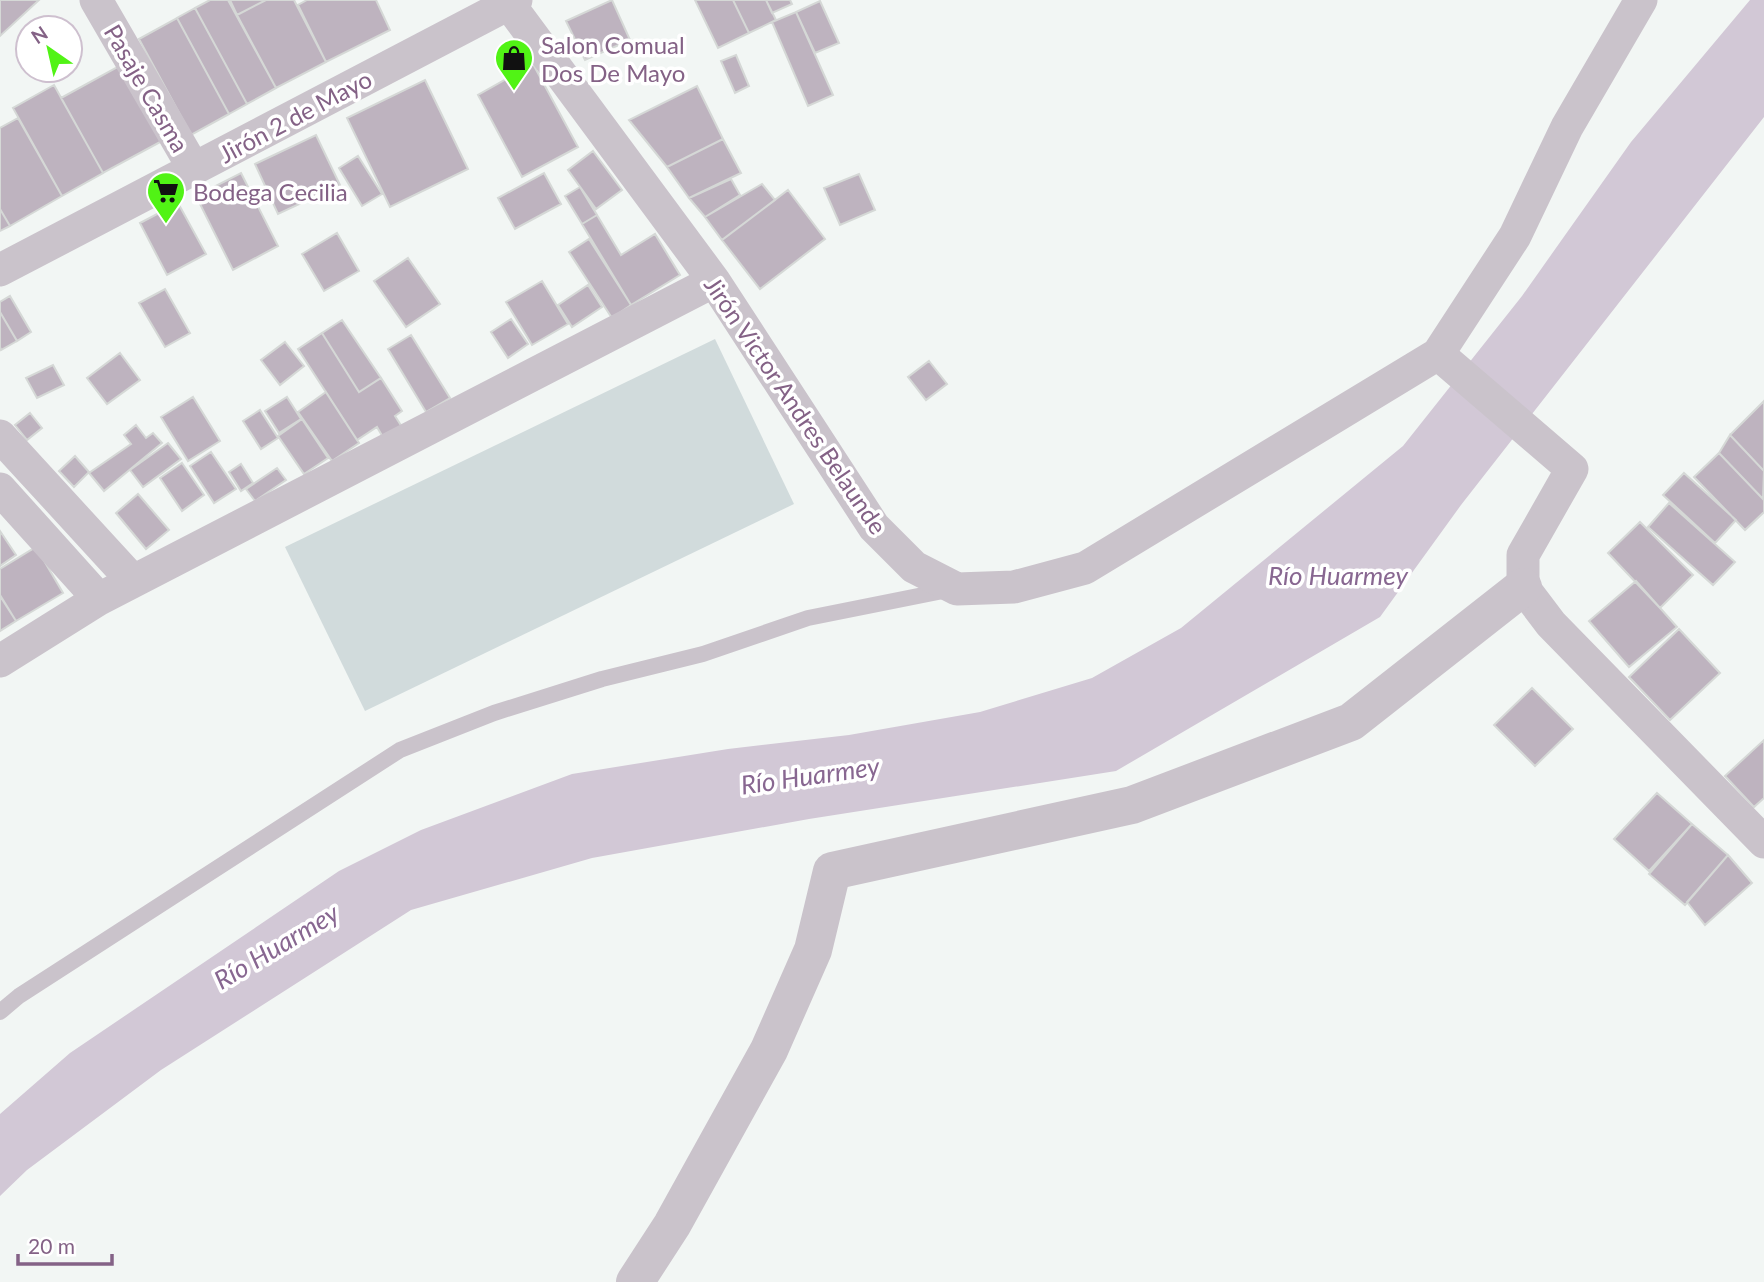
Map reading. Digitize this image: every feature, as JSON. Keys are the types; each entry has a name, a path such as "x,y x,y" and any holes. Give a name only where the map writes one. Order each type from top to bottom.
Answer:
{"street":[{"path":"1641,0 1567,127 1515,236 1438,354 1572,469 1523,555 1523,587 1551,624 1764,842"},
{"name":"Jirón Victor Andres Belaunde","path":"511,1 714,281 874,527 914,567 957,589 1014,587 1085,568 1438,354"},
{"name":"Jirón 2 de Mayo","path":"0,270 511,1"},
{"name":"Pasaje Casma","path":"93,3 194,169"},
{"path":"0,661 99,598 714,281"},
{"path":"0,436 133,581"},
{"path":"0,489 99,598"},
{"path":"635,1282 672,1225 769,1050 813,950 832,871 1132,805 1351,722 1523,587"}],"lane":[{"path":"0,1012 19,996 400,750 494,713 602,679 703,654 808,618 892,599 957,589"}],"shaded area":[{"path":"715,339 794,504 365,711 285,547"}],"water":[{"name":"Río Huarmey","path":"1750,0 1764,0 1764,117 1461,505 1380,617 1116,771 809,819 592,858 411,910 161,1070 27,1170 0,1196 0,1114 70,1053 339,871 421,830 572,774 728,749 849,735 980,712 1092,678 1181,628 1403,446 1522,296 1631,142"}],"building":[{"path":"0,0 39,0 24,14 14,14 14,23 0,36"},
{"path":"210,0 228,0 276,88 247,104 195,8"},
{"path":"230,0 266,0 237,15"},
{"path":"266,0 294,0 326,62 276,88 237,15"},
{"path":"307,0 376,0 390,30 326,62 298,5"},
{"path":"612,0 630,40 585,60 566,21"},
{"path":"695,0 733,0 749,33 718,48"},
{"path":"733,0 766,0 776,20 749,33"},
{"path":"766,0 790,0 792,4 772,13"},
{"path":"820,1 839,43 815,53 796,12"},
{"path":"195,8 247,104 229,114 177,18"},
{"path":"796,12 833,95 808,106 772,22"},
{"path":"177,18 229,114 191,135 139,39"},
{"path":"736,55 749,86 735,93 721,61"},
{"path":"533,64 578,147 522,177 478,95"},
{"path":"121,65 162,141 103,173 61,98"},
{"path":"425,80 468,169 390,207 347,118"},
{"path":"54,85 103,173 62,196 13,108"},
{"path":"697,86 723,139 667,167 629,120"},
{"path":"18,118 62,196 10,226 0,209 0,128"},
{"path":"316,135 340,185 278,214 255,164"},
{"path":"723,139 741,173 689,198 667,167"},
{"path":"593,151 622,190 596,209 568,170"},
{"path":"358,156 382,194 362,206 339,168"},
{"path":"241,173 278,246 233,270 196,196"},
{"path":"544,173 561,204 515,229 498,198"},
{"path":"859,174 875,210 840,225 824,188"},
{"path":"731,179 740,195 705,217 689,198"},
{"path":"762,184 775,200 722,240 705,217"},
{"path":"580,187 597,215 582,224 565,196"},
{"path":"788,190 825,239 760,289 722,240"},
{"path":"178,203 206,254 167,275 140,223"},
{"path":"0,209 10,226 0,231"},
{"path":"597,215 621,255 655,234 680,275 631,305 582,224"},
{"path":"337,233 359,271 324,291 302,254"},
{"path":"589,239 631,305 612,318 569,252"},
{"path":"408,258 440,304 406,327 374,281"},
{"path":"542,281 568,324 532,345 506,302"},
{"path":"588,285 602,307 572,327 558,305"},
{"path":"165,289 190,333 165,347 139,303"},
{"path":"10,296 31,332 17,341 0,312 0,302"},
{"path":"0,312 17,341 1,350 0,347"},
{"path":"511,319 528,344 508,358 491,332"},
{"path":"342,320 381,378 359,392 322,333"},
{"path":"322,333 359,392 381,378 402,411 395,416 402,427 384,439 377,427 357,440 298,349"},
{"path":"411,335 450,398 426,412 388,349"},
{"path":"285,342 304,366 280,385 261,360"},
{"path":"120,353 140,380 107,404 87,378"},
{"path":"929,361 947,384 926,400 908,377"},
{"path":"53,365 64,385 37,398 26,378"},
{"path":"326,392 359,443 332,461 298,412"},
{"path":"193,397 220,441 188,461 161,417"},
{"path":"287,397 301,419 279,433 265,411"},
{"path":"1764,401 1764,471 1730,435"},
{"path":"260,410 278,438 261,449 243,421"},
{"path":"30,413 42,428 27,440 15,425"},
{"path":"302,419 328,458 304,474 278,436"},
{"path":"136,425 146,438 153,433 162,443 104,491 89,473 131,444 124,435"},
{"path":"1730,435 1764,471 1763,499 1719,453"},
{"path":"168,443 181,459 143,487 130,470"},
{"path":"211,452 236,489 214,503 190,466"},
{"path":"1719,453 1764,500 1764,512 1745,530 1694,477"},
{"path":"75,456 89,472 74,487 59,471"},
{"path":"182,463 204,495 182,511 160,478"},
{"path":"241,464 253,483 241,491 229,472"},
{"path":"277,468 286,480 255,501 246,489"},
{"path":"1684,473 1736,520 1715,543 1663,495"},
{"path":"138,494 169,530 146,549 116,513"},
{"path":"1669,503 1735,562 1713,585 1648,527"},
{"path":"1640,522 1693,575 1660,608 1608,553"},
{"path":"0,531 16,555 0,566"},
{"path":"36,547 63,593 16,621 0,595 0,569"},
{"path":"1636,581 1677,627 1629,667 1589,621"},
{"path":"0,596 16,621 0,631"},
{"path":"1679,629 1720,673 1670,720 1629,677"},
{"path":"1532,688 1573,729 1535,766 1494,725"},
{"path":"1764,740 1764,798 1754,807 1725,776"},
{"path":"1657,793 1692,824 1649,871 1614,839"},
{"path":"1692,824 1728,855 1685,905 1649,874"},
{"path":"1728,855 1752,883 1705,925 1687,902"}],"place":[{"name":"Salon Comual Dos De Mayo","path":"514,92"},
{"name":"Bodega Cecilia","path":"166,225"}]}
